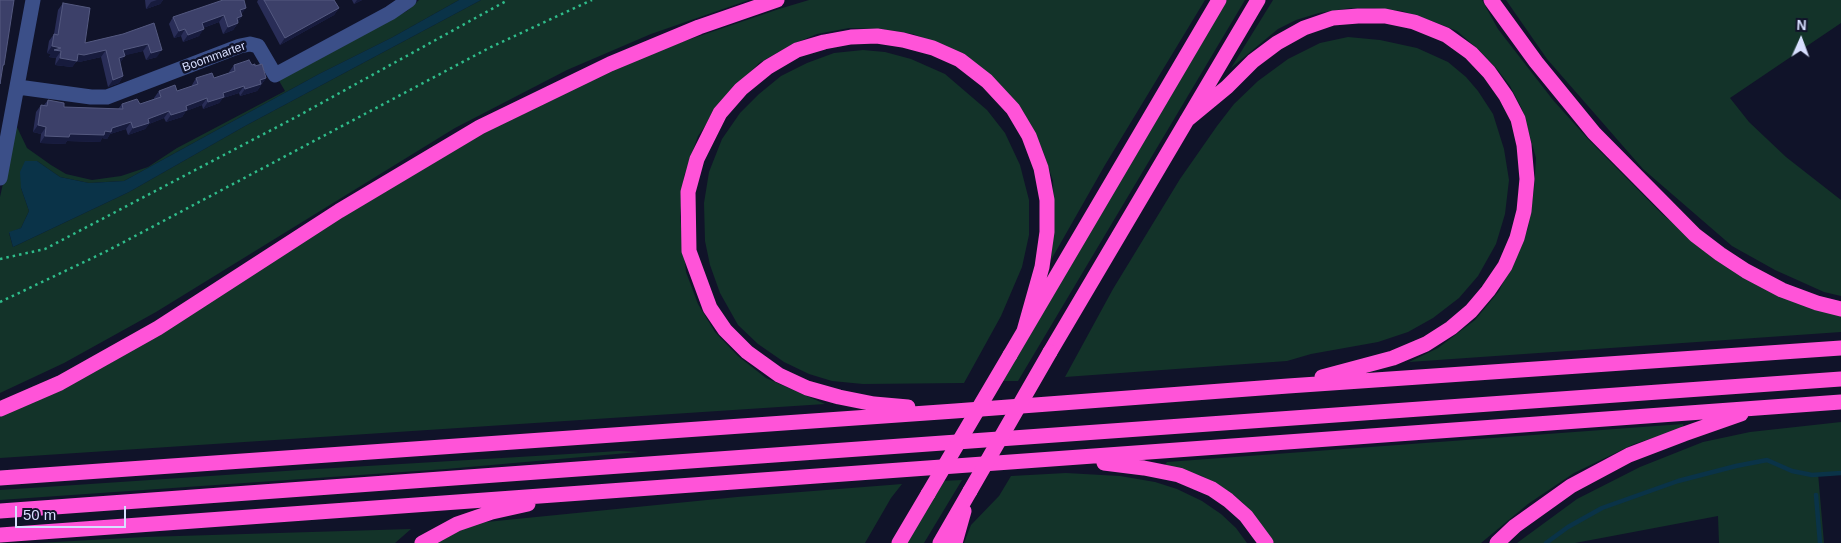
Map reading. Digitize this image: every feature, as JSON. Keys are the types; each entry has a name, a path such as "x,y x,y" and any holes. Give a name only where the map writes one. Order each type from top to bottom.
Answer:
{"highway":[{"path":"0,409 60,383 158,328 339,211 480,127 610,64 699,27 777,0"},
{"path":"899,543 1219,0"},
{"path":"940,543 1050,352 1258,0"},
{"path":"1491,0 1536,62 1594,133 1695,235 1746,271 1782,290 1816,303 1841,309"},
{"path":"1187,120 1227,87 1253,61 1278,43 1304,28 1333,18 1358,16 1385,16 1414,22 1446,35 1471,53 1489,72 1506,96 1518,119 1524,145 1526,171 1524,212 1517,238 1505,266 1488,291 1471,311 1451,328 1426,344 1393,358 1288,386"},
{"path":"954,411 874,404 807,388 779,375 747,352 725,330 710,308 689,251 688,192 697,159 720,113 741,89 768,67 797,50 824,42 860,36 877,36 904,40 933,48 960,60 987,80 1013,108 1029,136 1041,168 1047,200 1047,232 1042,267 1024,331"},
{"path":"0,478 1841,348"},
{"path":"0,511 1841,379"},
{"path":"0,535 1841,402"},
{"path":"1497,543 1515,526 1571,486 1629,456 1684,434 1762,407"},
{"path":"1070,459 1144,468 1179,475 1212,489 1246,516 1266,543"},
{"path":"955,543 970,491"},
{"path":"422,543 457,524 492,512 581,493"}],"street":[{"path":"0,178 33,0"},
{"name":"Boommarter","path":"18,87 91,97 107,97 240,46 250,44 258,46 275,75 390,13 409,0"}],"path":[{"path":"0,259 45,249 298,116 506,0"},
{"path":"0,302 105,252 489,48 592,0"}],"green space":[{"path":"419,0 459,0 124,181 89,183 60,177 37,161 21,188 29,211 21,228 9,233 13,247 129,192 245,126 481,0 749,0 651,34 567,70 455,128 156,312 64,363 0,393 0,197 16,125 27,148 66,174 92,180 121,176 148,167 177,148 285,91 278,79 407,11"},
{"path":"809,0 1205,0 1105,165 1051,260 1054,226 1053,181 1043,151 1023,111 997,81 931,41 913,34 881,29 849,28 817,34 793,44 759,63 720,105 698,136 684,176 680,216 686,272 698,304 715,332 738,356 766,378 825,404 0,458 0,416 446,153 580,83 676,44"},
{"path":"1227,0 1245,0 1018,381 999,381"},
{"path":"1273,0 1482,0 1498,29 1553,100 1589,140 1662,214 1701,246 1841,315 1841,332 1409,362 1438,348 1475,320 1499,291 1516,255 1528,228 1534,190 1536,158 1522,109 1510,86 1497,69 1457,31 1402,11 1350,8 1319,13 1296,20 1278,29 1231,68"},
{"path":"1506,0 1841,0 1841,23 1730,98 1749,122 1786,157 1841,200 1841,296 1824,292 1775,270 1732,246 1643,169 1547,59"},
{"path":"1348,37 1380,40 1417,48 1448,62 1466,77 1493,114 1504,149 1509,180 1505,214 1496,244 1478,276 1459,298 1433,318 1408,332 1378,342 1311,354 1287,361 1065,377 1113,289 1180,179 1234,104 1258,81 1288,59 1320,43"},
{"path":"863,50 885,52 911,59 945,74 987,110 1005,133 1020,165 1029,200 1029,235 1022,267 1001,316 964,383 863,384 832,381 809,374 784,362 758,344 738,325 720,293 710,265 705,241 704,203 709,172 722,139 740,113 781,76 807,63 834,53"},
{"path":"1841,422 1841,474 1818,473 1824,543 1719,543 1718,516 1575,543 1517,543 1577,499 1640,467 1703,442 1750,432"},
{"path":"1683,424 1684,428 1634,444 1574,473 1528,504 1481,543 1272,543 1243,503 1231,493 1202,476 1165,465 1167,462"},
{"path":"619,451 639,452 446,469 0,500 0,490"},
{"path":"1066,473 1120,476 1155,482 1177,489 1202,501 1221,514 1236,528 1247,543 964,543 971,525 999,496 1011,476"},
{"path":"962,480 924,543 903,543 940,481"},
{"path":"902,484 891,498 865,543 429,543 466,524 737,497"},
{"path":"411,529 395,543 37,543 145,537"}],"water":[{"path":"459,0 481,0 245,126 129,192 13,247 9,232 21,228 29,211 21,188 20,172 25,161 37,161 60,177 89,183 124,181"}],"building":[{"path":"0,0 14,0 0,84"},
{"path":"223,0 244,0 246,8 240,10 242,16 237,18 238,23 228,27 224,15 202,23 204,29 188,35 185,29 179,31 173,17"},
{"path":"264,0 334,0 339,8 285,38"},
{"path":"63,3 90,8 85,43 123,34 154,23 162,50 151,53 148,44 123,50 125,56 119,58 123,76 113,80 106,50 84,55 78,54 77,61 60,58 61,51 54,50 61,48 52,46 54,34 58,35"},
{"path":"249,60 255,66 262,64 266,78 260,80 261,84 245,89 244,86 223,93 224,97 208,102 207,98 186,106 187,110 171,115 169,111 148,119 149,123 133,128 131,122 112,128 111,132 105,131 104,135 70,134 69,137 45,136 46,127 38,125 41,105 47,106 48,100 64,103 64,107 123,109 122,104 137,99 140,104 161,97 159,91 175,85 177,91 198,84 196,78 212,73 214,78 235,71 234,65"}],"waterway":[{"path":"1546,543 1568,527 1602,508 1678,481 1736,466 1767,460 1792,471 1812,475 1841,473"},
{"path":"1816,495 1820,543"}]}
